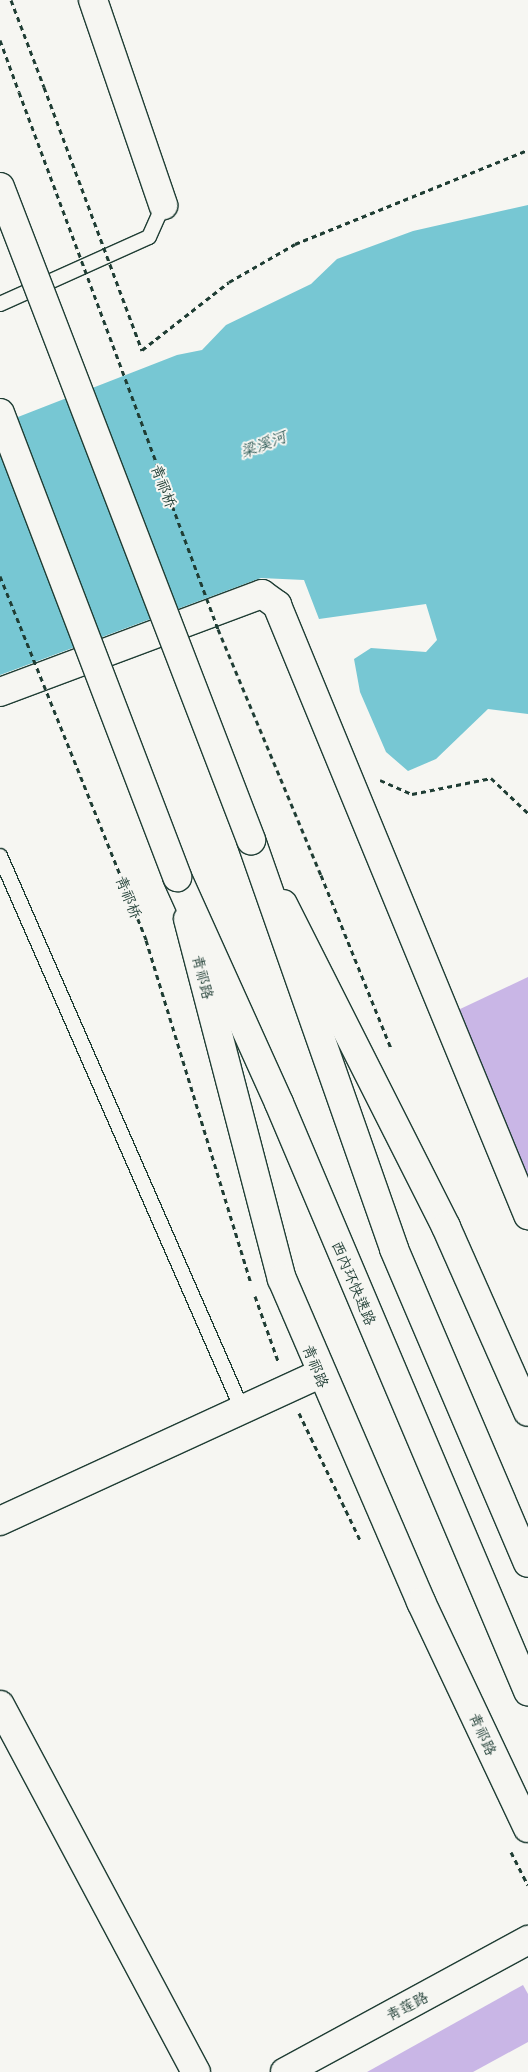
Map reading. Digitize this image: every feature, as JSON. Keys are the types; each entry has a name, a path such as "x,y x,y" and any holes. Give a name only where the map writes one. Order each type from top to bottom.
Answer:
{"main road":[{"path":"92,0 163,205"},
{"path":"0,187 250,840 394,1250 528,1563"},
{"path":"0,413 177,877"},
{"path":"0,692 262,594 277,605 528,1215"},
{"path":"250,840 446,1227 528,1412"},
{"name":"青祁路","path":"177,877 282,1279 319,1374 528,1828"},
{"name":"西内环快速路","path":"177,877 279,1103 528,1690"},
{"path":"0,1521 319,1374"},
{"path":"0,1704 196,2072"},
{"name":"青莲路","path":"285,2072 528,1940"}],"lane":[{"path":"0,304 149,237 163,205"},
{"path":"0,856 242,1409"}],"path":[{"path":"11,0 142,350 229,282 295,244 528,150"},
{"name":"青祁桥","path":"0,40 211,611 321,875"},
{"name":"青祁桥","path":"0,576 146,940 281,1371"},
{"path":"343,765 412,794 491,778 528,813"}],"water":[{"name":"梁溪河","path":"528,205 528,714 488,709 436,759 408,771 386,752 360,692 354,659 371,648 426,652 437,640 426,604 319,619 304,580 261,578 0,675 0,424 177,355 202,350 226,325 311,284 337,259 413,231"}],"building":[{"path":"528,977 528,1180 458,1010"},
{"path":"523,1985 528,1994 528,2042 473,2072 367,2072"}]}
